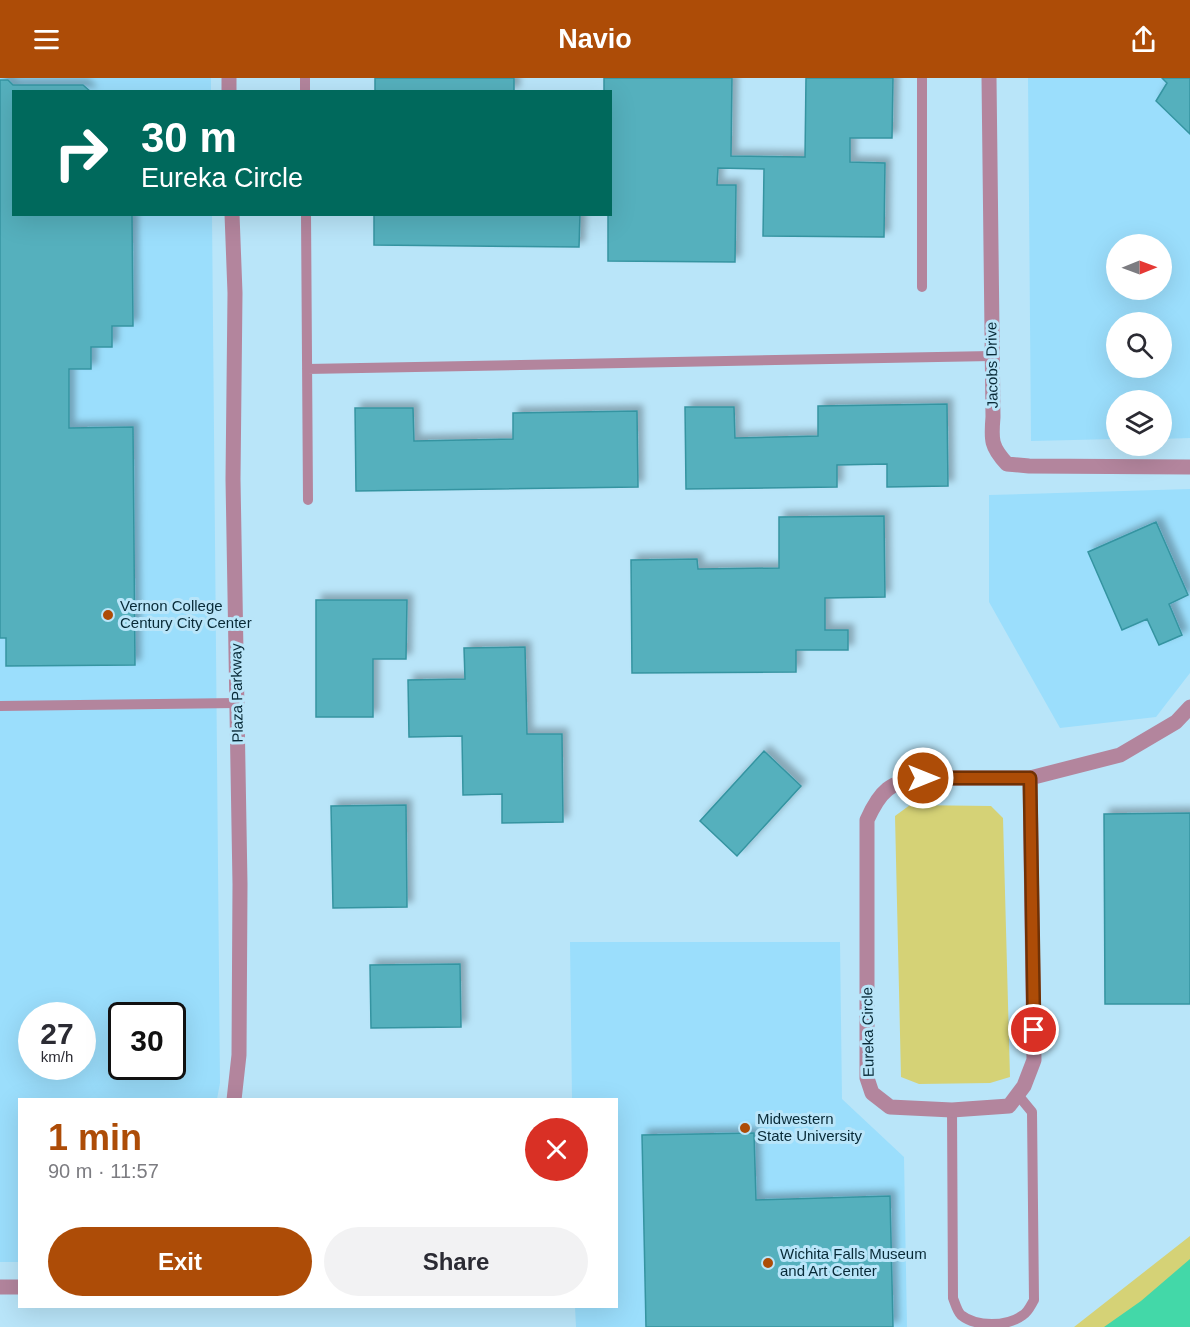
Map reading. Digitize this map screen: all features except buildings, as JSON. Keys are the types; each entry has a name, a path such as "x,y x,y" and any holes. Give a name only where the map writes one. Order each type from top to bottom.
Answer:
{"street":[{"name":"Jacobs Drive","path":"989,78 991,438 996,452 1007,464 1029,466 1190,467"},
{"name":"Plaza Parkway","path":"232,216 235,293 233,479 240,884 239,1055 234,1098"},
{"name":"Eureka Circle","path":"1018,1095 1009,1106 952,1110 890,1107 872,1093 867,1078 867,820 883,792 906,780 1030,778 1120,754 1176,722 1190,707"},
{"path":"1018,1095 1030,1074 1034,1060 1030,778"},
{"path":"0,1287 18,1287"}],"lane":[{"path":"922,78 922,287"},
{"path":"306,216 308,500"},
{"path":"307,369 992,356"},
{"path":"0,706 237,703"},
{"path":"952,1110 953,1298 960,1314 974,1323 991,1325 1009,1323 1024,1315 1034,1300 1032,1112 1018,1095"}],"shaded area":[{"name":"Vernon College Century City Center","path":"0,78 211,78 211,90 12,90 12,216 212,216 220,1083 217,1098 18,1098 18,1262 0,1262"},
{"path":"1028,78 1190,78 1190,438 1172,439 1172,390 1106,390 1106,439 1031,441"},
{"path":"1190,489 1190,673 1156,717 1060,728 989,602 989,495"},
{"path":"910,805 991,806 1003,818 1010,1077 990,1083 919,1084 901,1077 895,816"},
{"name":"Midwestern State University","path":"570,942 840,942 842,1099 904,1157 907,1327 576,1327 575,1308 618,1308 618,1098 572,1098"},
{"path":"1190,1236 1190,1327 1074,1327"},
{"path":"1190,1259 1190,1327 1104,1327 1141,1301"}],"place":[{"name":"Vernon College Century City Center","path":"108,615"},
{"name":"Midwestern State University","path":"745,1128"},
{"name":"Wichita Falls Museum and Art Center","path":"768,1263"}],"route":[{"path":"923,778 1030,778 1034,1030"}]}
